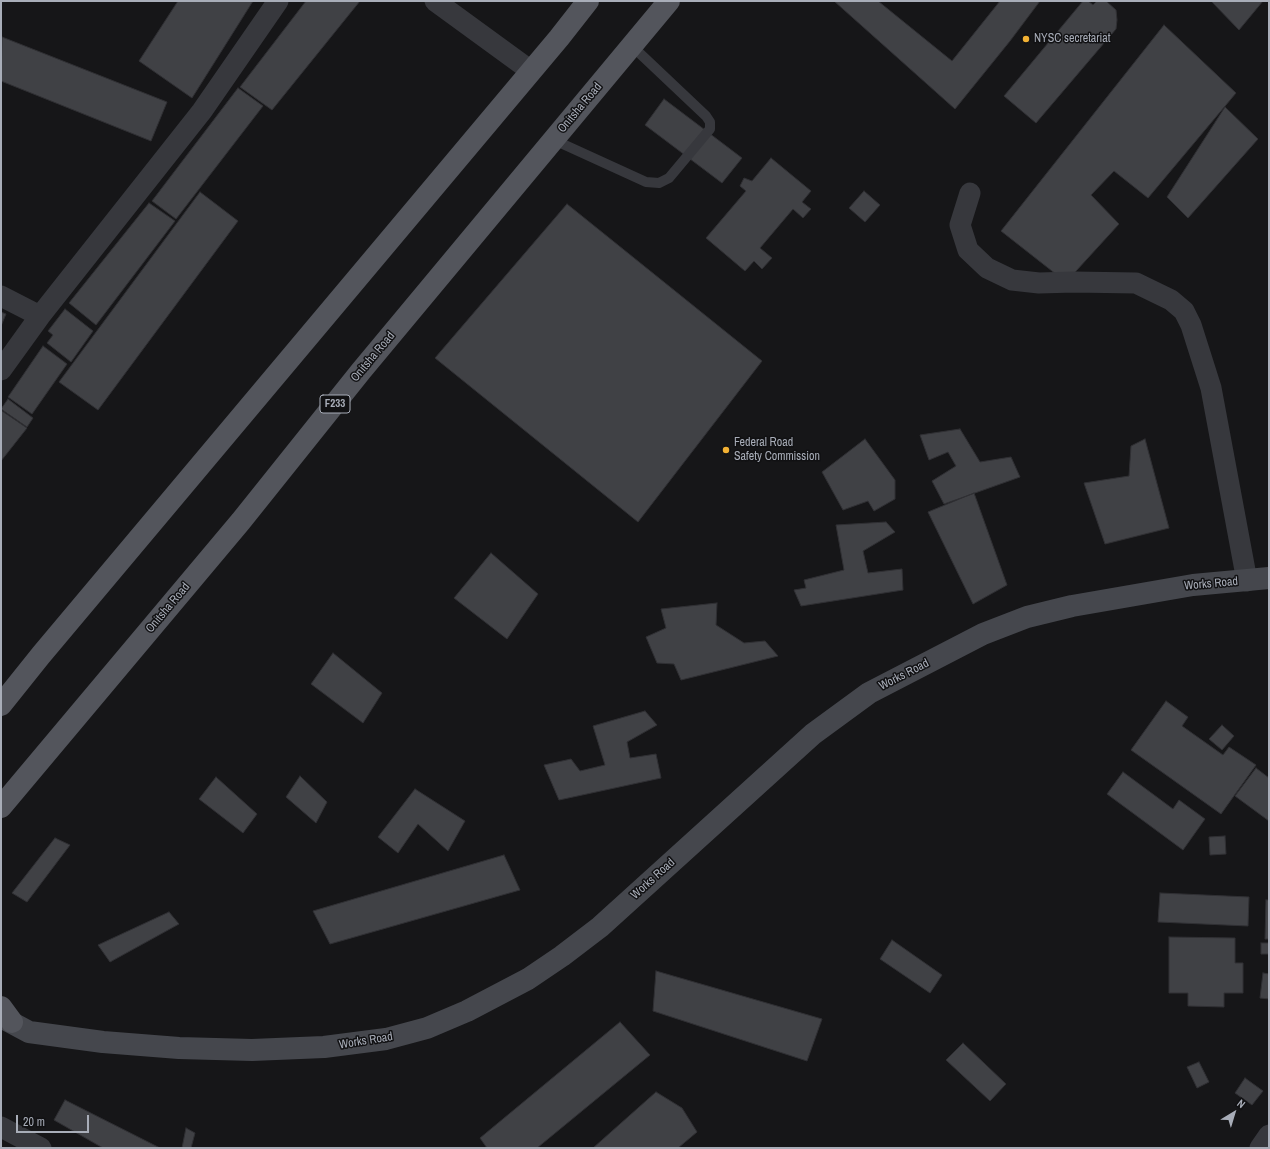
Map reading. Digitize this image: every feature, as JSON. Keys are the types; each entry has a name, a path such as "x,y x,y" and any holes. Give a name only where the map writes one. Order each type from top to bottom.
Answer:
{"main road":[{"path":"1,705 41,655 588,1"},
{"name":"Onitsha Road","path":"1,807 241,521 361,372 670,1"},
{"name":"Works Road","path":"9,1022 104,1042 179,1048 252,1050 324,1047 386,1039 427,1028 467,1011 528,979 581,942 600,927 813,734 869,693 984,634 1028,617 1072,606 1193,584 1247,581 1269,578"}],"street":[{"path":"1,370 40,316 202,111 278,1"},
{"path":"435,1 531,71"},
{"path":"970,193 960,225 968,250 987,268 1012,280 1039,283 1136,283 1171,300 1184,311 1191,325 1211,388 1247,581"},
{"path":"1,296 40,316"},
{"path":"1,1127 41,1148"},
{"path":"1260,1148 1269,1135"}],"lane":[{"path":"554,140 646,182 659,183 669,178 710,129 710,122 706,116 632,46"}],"building":[{"path":"178,1 253,1 192,98 139,61"},
{"path":"306,1 360,1 272,110 240,87"},
{"path":"834,1 878,1 952,61 1000,1 1040,1 955,109"},
{"path":"1083,1 1088,1 1093,5 1097,1 1106,1 1116,10 1116,29 1036,123 1004,96"},
{"path":"1211,1 1263,1 1239,30"},
{"path":"1164,25 1236,93 1148,198 1114,171 1091,195 1119,224 1066,282 1001,231"},
{"path":"2,37 167,102 151,141 1,81"},
{"path":"238,88 263,106 176,219 152,201"},
{"path":"664,99 742,158 722,183 645,125"},
{"path":"1225,107 1258,139 1188,218 1167,197"},
{"path":"771,158 811,191 802,202 811,209 803,218 793,209 760,248 772,258 762,269 754,261 745,271 706,238 746,191 740,186 744,178 752,181"},
{"path":"864,191 880,205 865,222 849,208"},
{"path":"200,192 238,221 98,410 59,382"},
{"path":"149,203 175,221 96,325 69,303"},
{"path":"567,204 762,361 638,522 435,358"},
{"path":"65,309 93,331 71,362 47,343 53,335 48,331"},
{"path":"1,312 6,314 1,326"},
{"path":"43,346 67,364 32,414 8,397"},
{"path":"8,399 33,418 27,427 1,409"},
{"path":"2,411 27,428 1,461 1,412"},
{"path":"960,429 980,462 1011,457 1020,477 944,504 932,481 956,466 948,452 929,460 920,435"},
{"path":"865,439 895,480 895,499 874,511 868,501 843,510 822,472"},
{"path":"1145,439 1169,528 1105,544 1084,483 1129,476 1131,446"},
{"path":"974,493 1007,585 973,604 928,512"},
{"path":"886,522 895,532 863,551 868,573 902,569 903,590 801,606 794,590 806,588 804,580 844,570 836,525"},
{"path":"491,553 538,594 507,639 454,598"},
{"path":"717,603 716,625 744,643 765,641 778,656 681,680 674,664 657,663 646,637 666,628 661,609"},
{"path":"333,653 382,693 363,723 311,684"},
{"path":"1166,701 1188,717 1182,726 1223,755 1229,747 1256,765 1221,814 1131,750"},
{"path":"645,711 657,725 627,742 630,758 656,754 661,778 559,800 544,765 571,759 580,771 605,765 593,726"},
{"path":"1222,725 1234,736 1222,750 1209,739"},
{"path":"1256,768 1269,778 1269,821 1235,796"},
{"path":"1123,772 1173,809 1179,800 1205,819 1183,850 1107,794"},
{"path":"300,776 327,802 316,823 286,797"},
{"path":"216,777 257,814 243,833 199,799"},
{"path":"415,789 465,821 448,851 418,824 398,853 378,837"},
{"path":"1225,836 1226,854 1210,855 1209,837"},
{"path":"55,838 70,845 27,902 12,893"},
{"path":"504,855 520,890 330,944 313,911"},
{"path":"1160,893 1249,897 1248,926 1158,922"},
{"path":"1266,900 1269,900 1269,939 1265,939"},
{"path":"169,912 179,924 110,962 98,945"},
{"path":"1169,937 1235,938 1235,963 1243,963 1243,993 1224,993 1224,1007 1188,1006 1188,993 1169,993"},
{"path":"892,940 942,975 930,993 880,959"},
{"path":"1261,943 1269,943 1269,954 1261,954"},
{"path":"656,971 822,1019 807,1061 653,1011"},
{"path":"1263,973 1269,974 1269,999 1260,998"},
{"path":"620,1022 650,1055 537,1148 487,1148 480,1138"},
{"path":"963,1043 1006,1084 990,1101 946,1060"},
{"path":"1199,1062 1209,1082 1197,1088 1187,1067"},
{"path":"1245,1078 1263,1091 1252,1105 1235,1093"},
{"path":"656,1092 682,1108 697,1132 678,1148 593,1148"},
{"path":"65,1100 160,1148 103,1148 54,1120"},
{"path":"186,1128 195,1133 191,1148 182,1148"}],"place":[{"name":"NYSC secretariat","path":"1026,39"},
{"name":"Federal Road Safety Commission","path":"726,450"}]}
